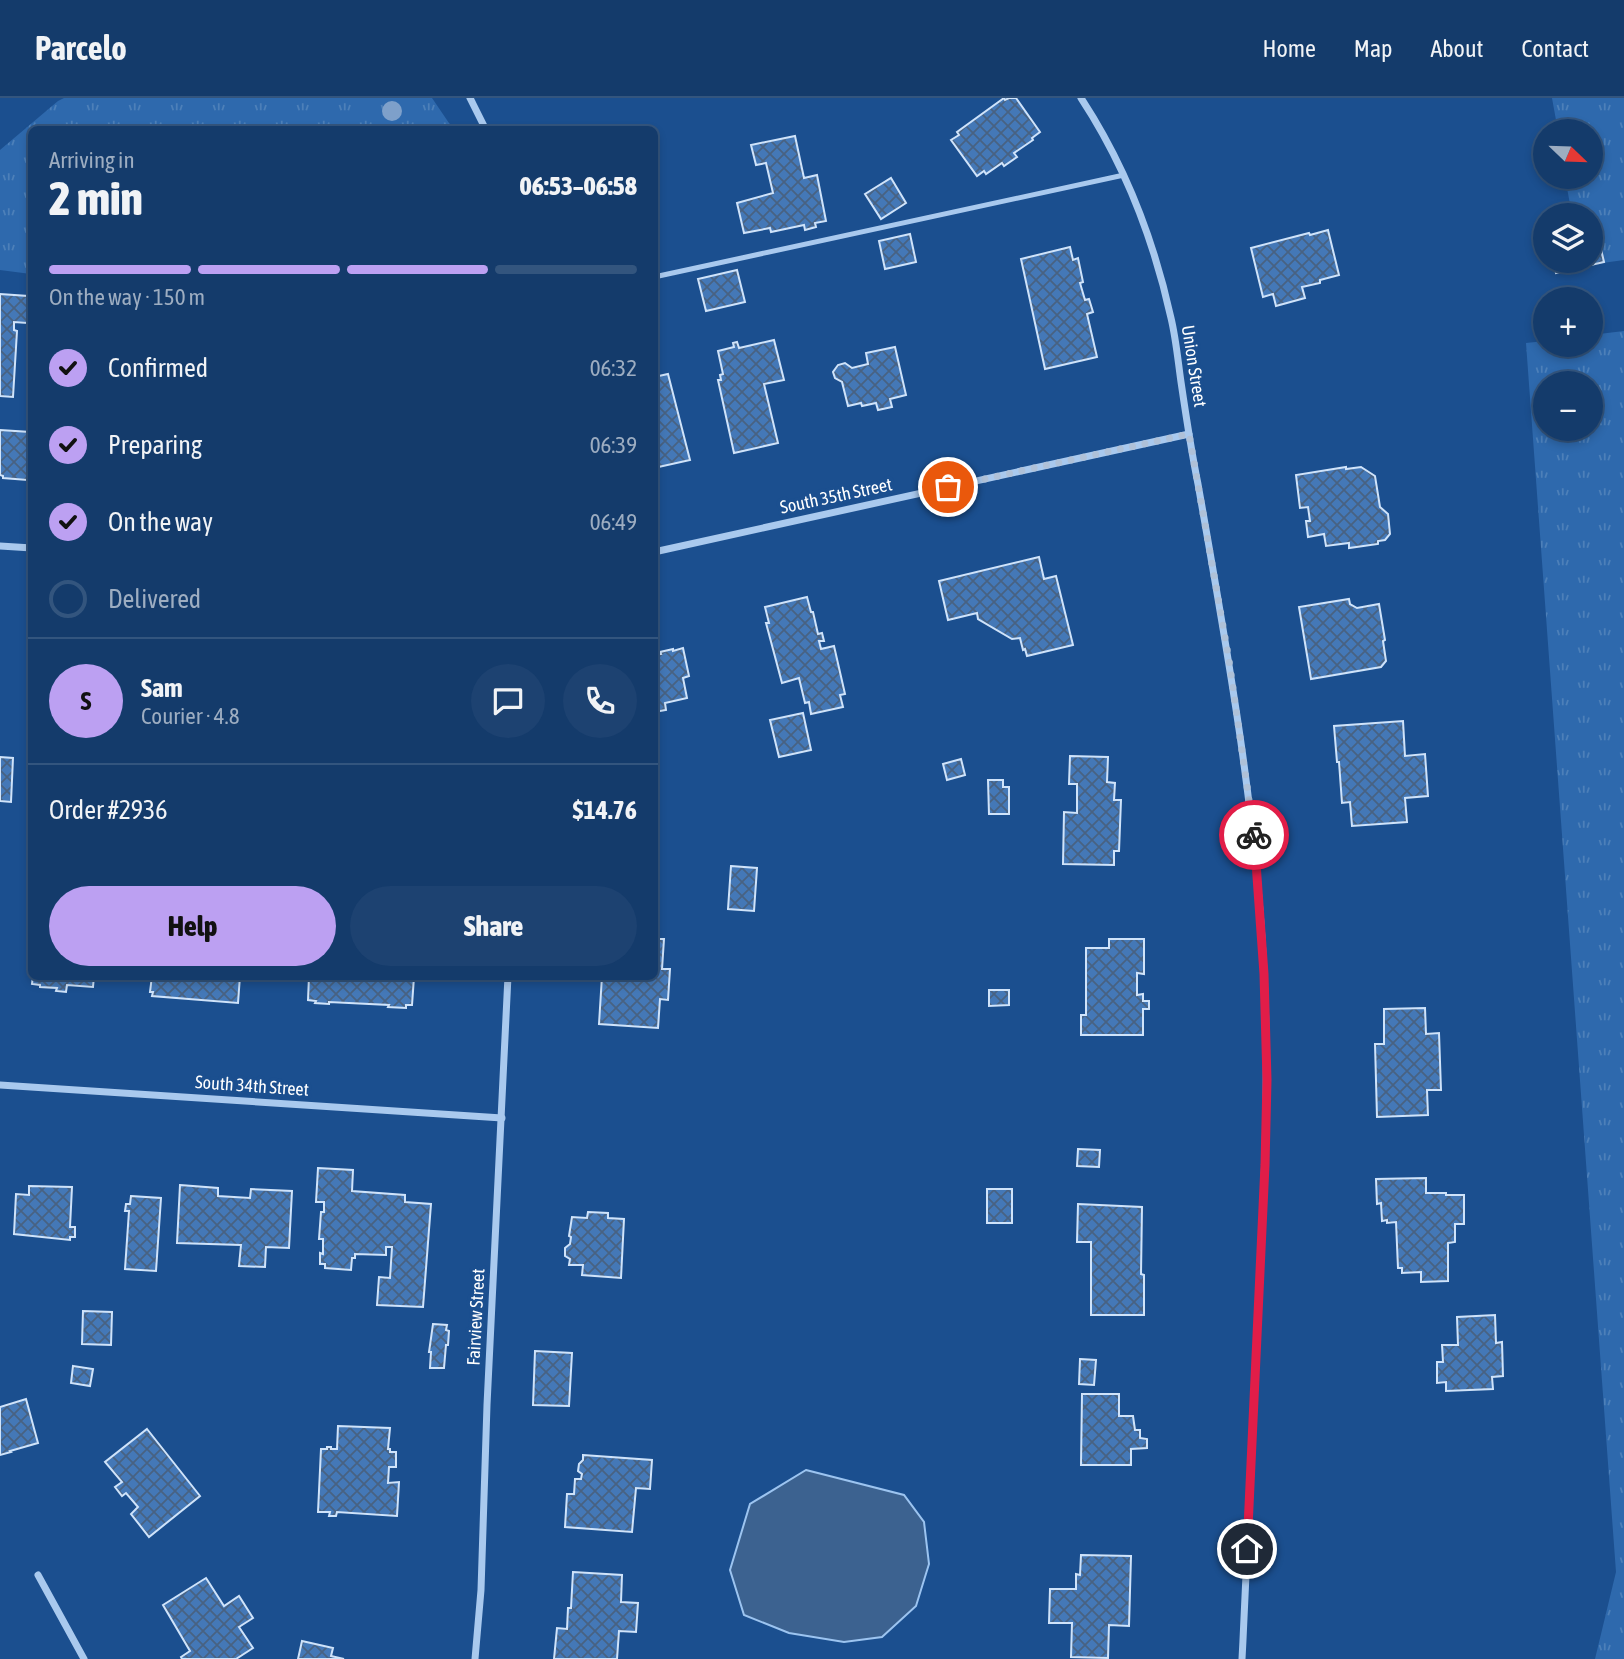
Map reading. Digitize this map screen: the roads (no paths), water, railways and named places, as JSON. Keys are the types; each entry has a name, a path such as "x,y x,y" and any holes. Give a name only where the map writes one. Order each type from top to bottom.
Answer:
{"street":[{"path":"470,98 484,126"},
{"name":"Union Street","path":"1081,98 1124,175 1156,258 1169,309 1229,660 1253,827 1264,984 1267,1080 1242,1659"},
{"name":"South 35th Street","path":"658,551 1189,434"},
{"path":"0,546 28,548"},
{"name":"Fairview Street","path":"475,1659 481,1590 487,1405 509,980"},
{"name":"South 34th Street","path":"0,1085 502,1118"},
{"path":"38,1575 84,1659"}],"lane":[{"path":"658,275 1124,175"}]}
